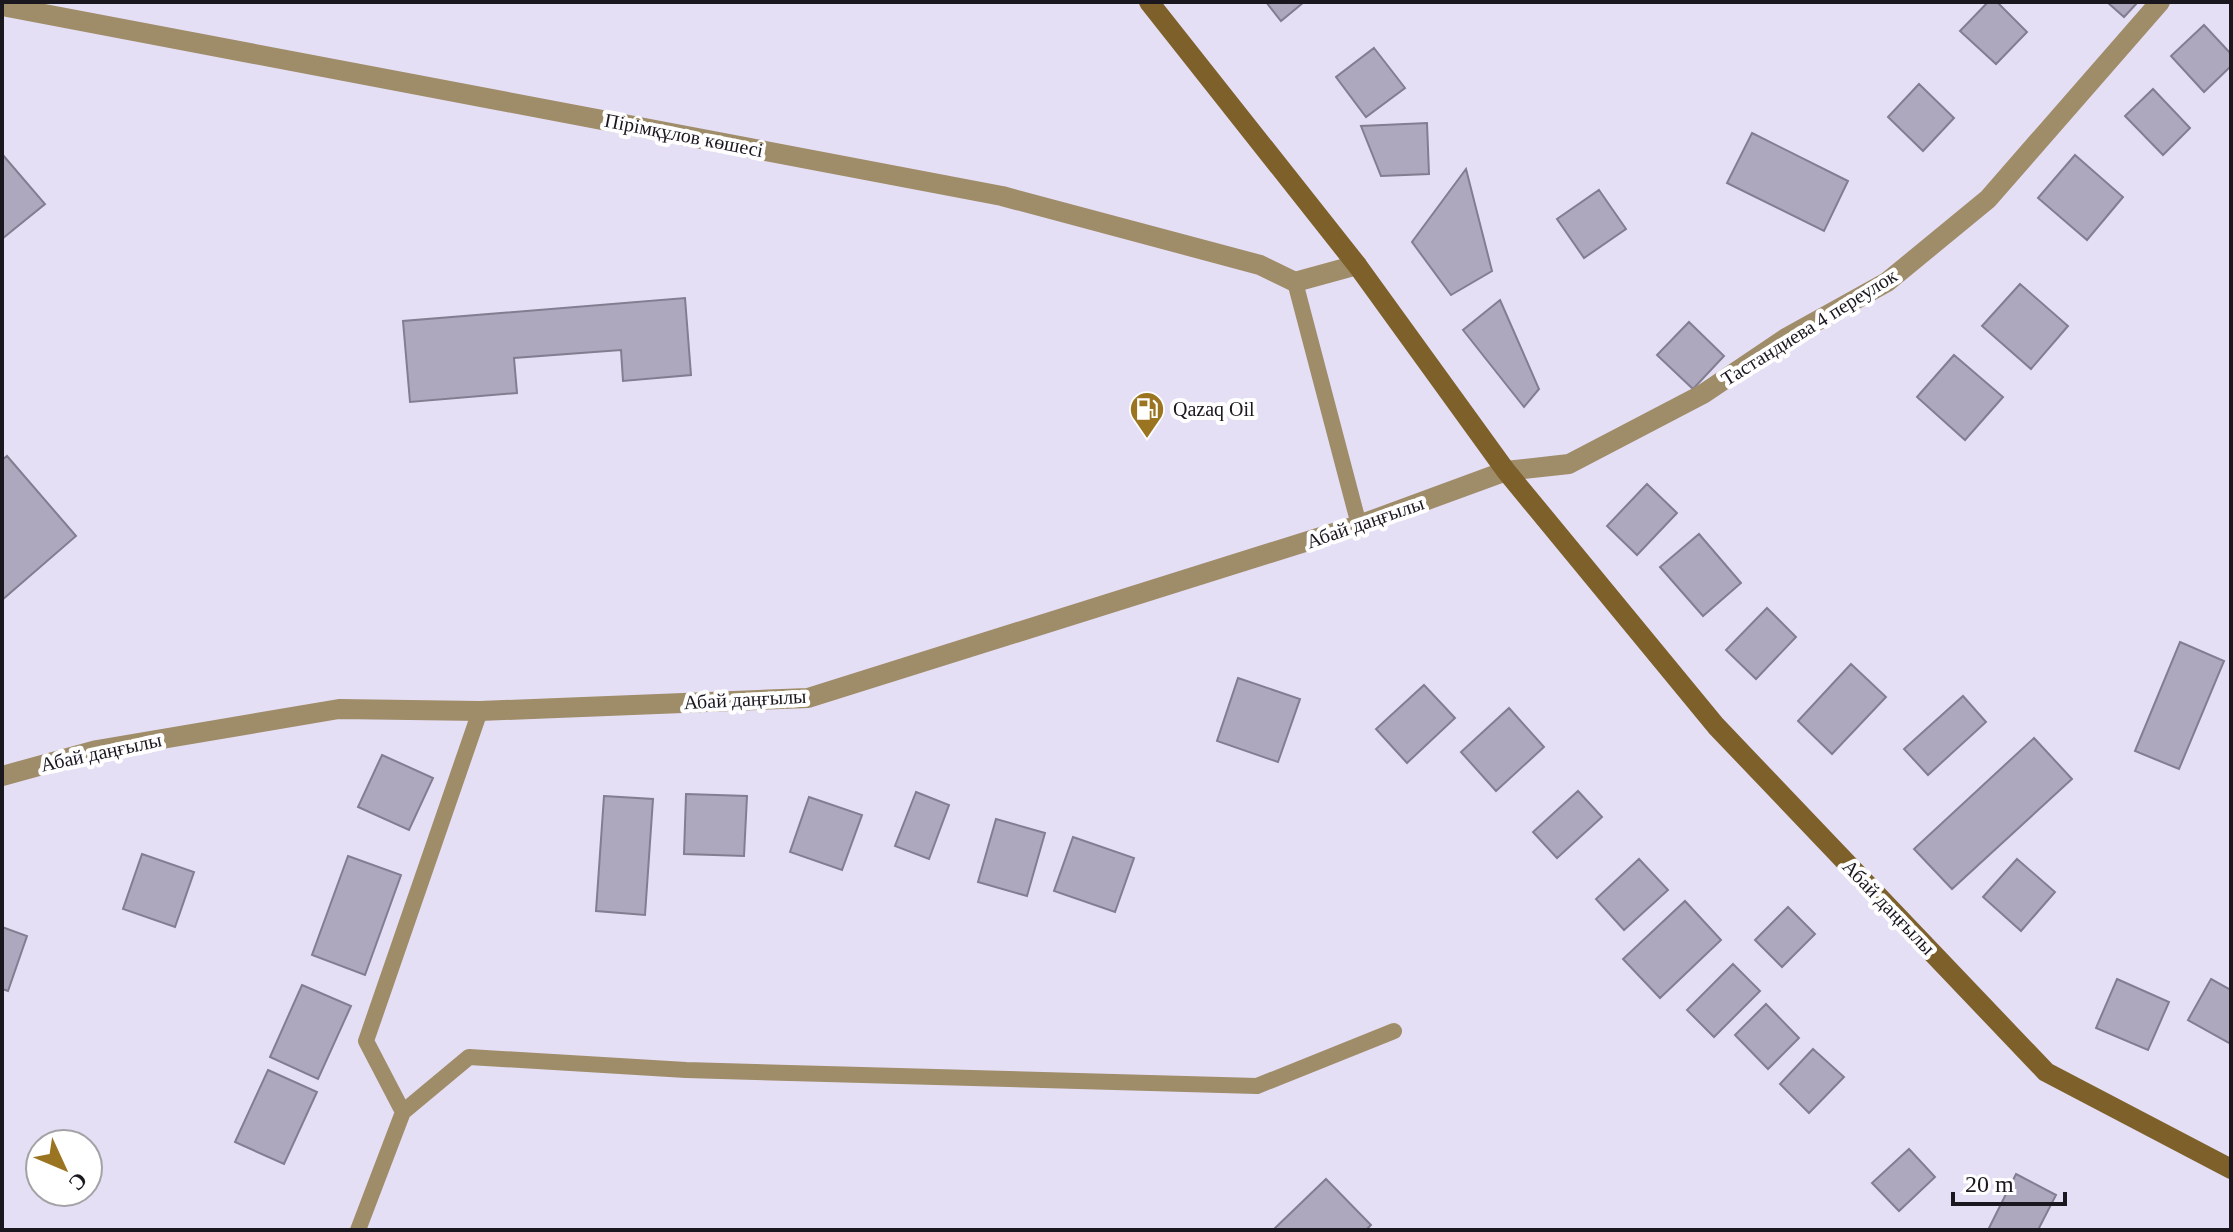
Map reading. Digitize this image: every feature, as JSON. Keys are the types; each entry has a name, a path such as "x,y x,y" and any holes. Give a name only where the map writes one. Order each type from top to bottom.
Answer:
{"street":[{"name":"Абай даңғылы","path":"1149,2 1357,265 1506,471 1716,726 2046,1072 2231,1169"},
{"name":"Тастандиева 4 переулок","path":"1506,471 1569,464 1703,394 1786,338 1887,282 1988,199 2160,2"},
{"name":"Пірімқұлов көшесі","path":"2,6 1002,196 1260,265 1295,282"},
{"path":"1295,282 1357,265"},
{"name":"Абай даңғылы","path":"2,776 97,750 339,709 480,711 808,698 1359,525 1506,471"}],"lane":[{"path":"1295,282 1359,525"},
{"path":"403,1112 366,1041 480,711"},
{"path":"358,1230 403,1112 469,1057 686,1070 1257,1086 1394,1031"}],"building":[{"path":"1266,2 1304,2 1281,21"},
{"path":"1988,2 1997,2 2027,32 1996,64 1960,31"},
{"path":"2107,2 2138,2 2124,17"},
{"path":"2204,25 2231,54 2231,66 2204,92 2171,56"},
{"path":"1374,48 1405,88 1366,117 1336,77"},
{"path":"1919,84 1954,118 1923,151 1888,117"},
{"path":"2153,89 2190,128 2163,155 2125,116"},
{"path":"1427,123 1429,174 1381,176 1361,126"},
{"path":"1752,133 1848,181 1824,231 1727,183"},
{"path":"2,154 45,204 2,239"},
{"path":"2075,155 2123,197 2087,240 2038,198"},
{"path":"1466,169 1492,271 1451,295 1412,242"},
{"path":"1599,190 1626,229 1584,258 1557,219"},
{"path":"2020,284 2068,326 2031,369 1982,326"},
{"path":"685,298 691,375 623,381 621,350 514,358 517,393 410,402 403,321"},
{"path":"1500,300 1539,389 1524,407 1463,330"},
{"path":"1689,322 1724,356 1693,389 1657,355"},
{"path":"1954,355 2003,397 1965,440 1917,397"},
{"path":"7,456 76,536 2,600 2,460"},
{"path":"1647,484 1677,513 1637,555 1607,526"},
{"path":"1699,534 1741,583 1703,616 1660,567"},
{"path":"1767,608 1796,637 1756,679 1726,650"},
{"path":"2180,642 2224,661 2179,769 2135,751"},
{"path":"1851,664 1886,697 1832,754 1798,721"},
{"path":"1238,678 1300,699 1278,762 1217,741"},
{"path":"1424,685 1455,718 1407,763 1376,729"},
{"path":"1963,696 1986,722 1928,775 1904,749"},
{"path":"1509,708 1544,747 1496,791 1461,752"},
{"path":"2034,738 2072,779 1952,889 1914,849"},
{"path":"382,755 433,778 409,830 358,807"},
{"path":"1578,791 1602,817 1557,858 1533,832"},
{"path":"916,792 949,805 929,859 895,846"},
{"path":"686,794 747,796 744,856 684,854"},
{"path":"604,796 653,799 645,915 596,911"},
{"path":"809,797 862,815 842,870 790,852"},
{"path":"996,819 1045,833 1027,896 978,882"},
{"path":"1073,837 1134,858 1115,912 1054,891"},
{"path":"142,854 194,872 175,927 123,909"},
{"path":"348,856 401,875 365,975 312,955"},
{"path":"1639,859 1668,890 1624,930 1596,899"},
{"path":"2017,859 2055,892 2021,931 1983,897"},
{"path":"1685,901 1721,940 1660,998 1623,959"},
{"path":"1788,907 1815,934 1782,967 1755,940"},
{"path":"2,927 27,936 8,991 2,989"},
{"path":"1733,964 1760,991 1714,1037 1687,1010"},
{"path":"2117,979 2169,1002 2148,1050 2096,1028"},
{"path":"2211,979 2231,990 2231,1044 2188,1020"},
{"path":"302,985 351,1006 318,1079 270,1057"},
{"path":"1766,1004 1799,1038 1768,1069 1735,1035"},
{"path":"1813,1049 1844,1077 1809,1113 1780,1084"},
{"path":"268,1070 317,1092 284,1164 235,1142"},
{"path":"1909,1149 1935,1177 1899,1211 1872,1183"},
{"path":"2016,1174 2056,1195 2038,1230 1988,1230"},
{"path":"1326,1179 1371,1225 1366,1230 1273,1230"}],"place":[{"name":"Qazaq Oil","path":"1147,440"}]}
